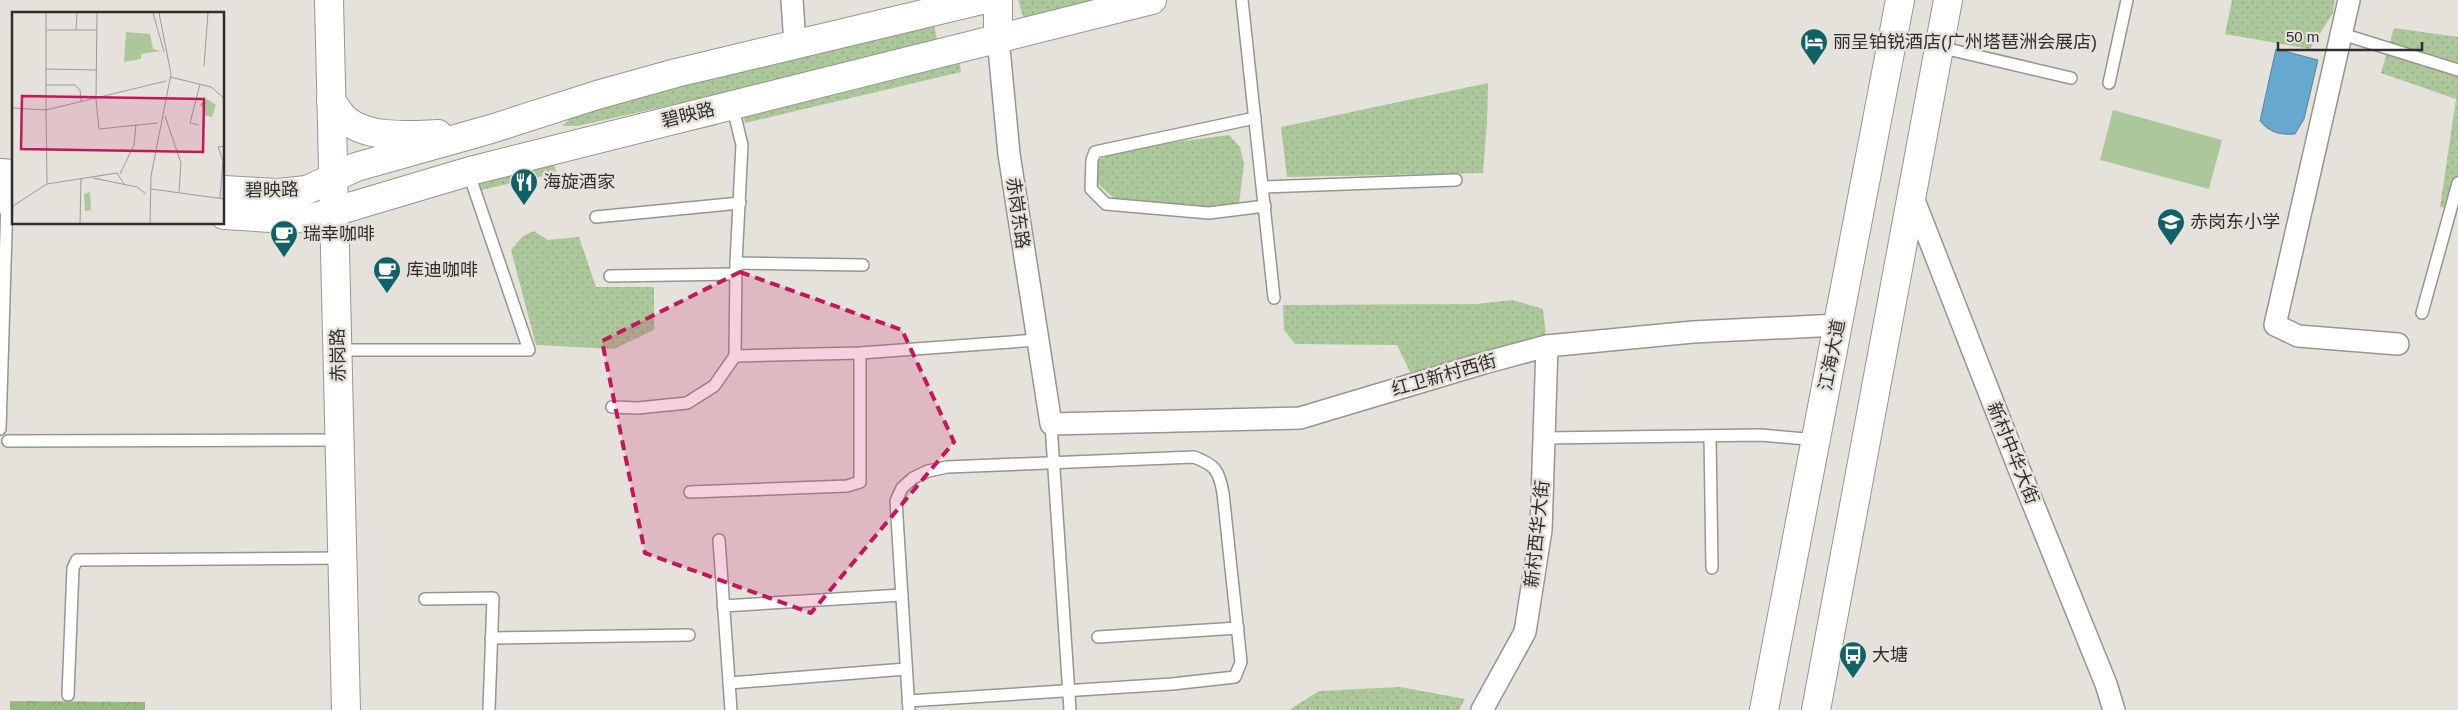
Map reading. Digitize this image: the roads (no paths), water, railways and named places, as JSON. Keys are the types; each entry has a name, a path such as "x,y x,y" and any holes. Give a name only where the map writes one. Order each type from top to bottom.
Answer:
{"main road":[{"name":"赤岗路","path":"329,0 346,710"},
{"name":"碧映路","path":"225,190 278,193 307,190 356,167 476,133 614,90 795,44 982,0"},
{"name":"赤岗东路","path":"998,0 998,38"},
{"name":"碧映路","path":"225,215 288,219 316,217 334,213 468,172 732,103 1152,0"},
{"name":"江海大道","path":"1764,710 1900,0"},
{"path":"1816,710 1948,0"},
{"path":"331,101 345,119 357,126 378,132 416,135 476,133"}],"street":[{"path":"792,0 795,44"},
{"path":"2349,0 2275,325 2298,336 2398,344"},
{"name":"赤岗东路","path":"998,38 1009,154 1051,424"},
{"name":"新村中华大街","path":"1912,196 2015,460 2106,684 2114,710"},
{"name":"红卫新村西街","path":"1051,424 1300,418 1484,362 1547,346 1693,332 1838,325"},
{"name":"新村西华大街","path":"1482,710 1525,632 1541,530 1547,346"}],"lane":[{"path":"1242,0 1274,298"},
{"path":"2109,83 2127,0"},
{"path":"2342,34 2458,70"},
{"path":"1939,46 2071,78"},
{"path":"612,407 638,408 687,403 714,386 736,356 736,268 742,144 732,103"},
{"path":"1255,118 1095,152 1092,160 1092,190 1106,204 1209,213 1265,206"},
{"path":"338,350 529,350 468,172"},
{"path":"1262,187 1456,180"},
{"path":"2422,314 2458,183"},
{"path":"0,430 7,200"},
{"path":"596,216 740,203"},
{"path":"610,276 736,268 863,264"},
{"path":"736,356 860,353 1037,340"},
{"path":"690,492 848,486 860,482 860,353"},
{"path":"1051,424 1052,463 1070,710"},
{"path":"1544,438 1761,435 1816,440"},
{"path":"1710,436 1712,568"},
{"path":"8,441 340,440"},
{"path":"1194,457 1210,463 1221,478 1242,662 1235,677 908,706 902,595 896,501 902,488 913,478 928,471 947,467 1194,457"},
{"path":"719,540 731,710"},
{"path":"68,695 73,568 78,560 342,558"},
{"path":"723,606 902,595"},
{"path":"425,599 493,598 489,710"},
{"path":"1098,637 1238,628"},
{"path":"492,638 689,635"},
{"path":"729,683 906,669"}],"water":[{"path":"2276,49 2318,60 2304,119 2295,134 2276,132 2260,121"}],"place":[{"name":"丽呈铂锐酒店(广州塔琶洲会展店)","path":"1814,66"},
{"name":"海旋酒家","path":"524,206"},
{"name":"赤岗东小学","path":"2171,246"},
{"name":"瑞幸咖啡","path":"284,258"},
{"name":"库迪咖啡","path":"387,294"},
{"name":"大塘","path":"1853,679"}]}
